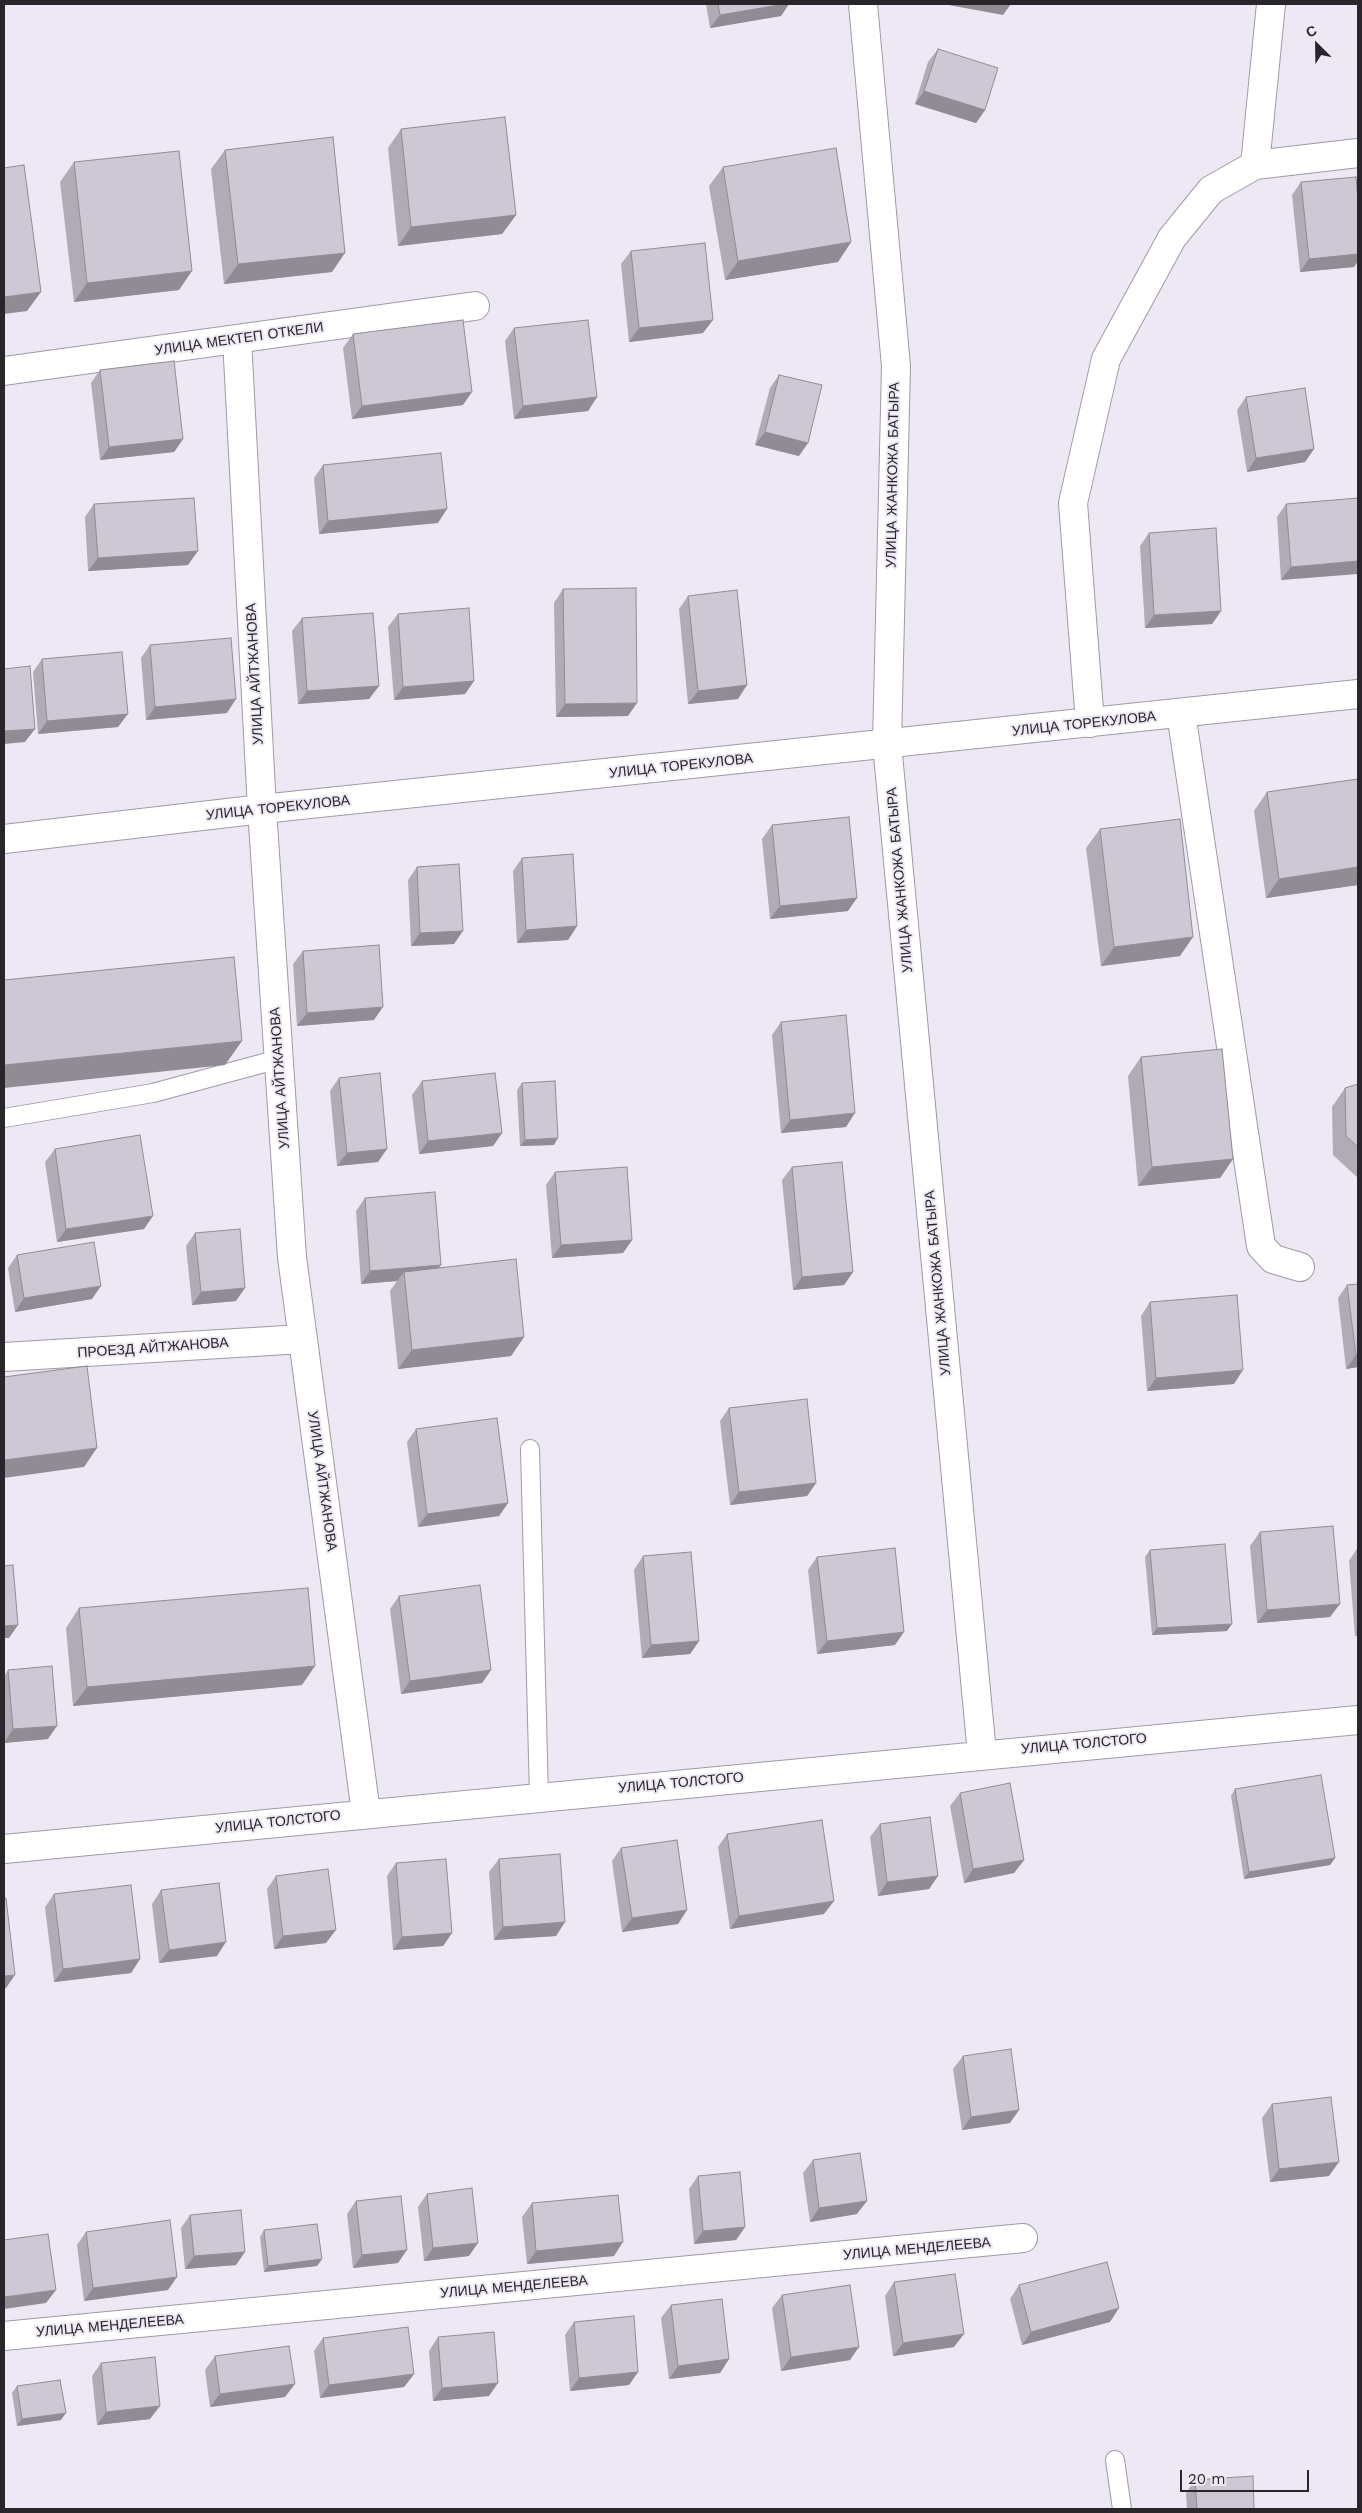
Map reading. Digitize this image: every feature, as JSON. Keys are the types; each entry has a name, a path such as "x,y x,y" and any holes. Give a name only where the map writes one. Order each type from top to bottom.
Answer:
{"street":[{"name":"УЛИЦА ЖАНКОЖА БАТЫРА","path":"863,4 896,366 887,744 982,1754"},
{"path":"1256,165 1271,4"},
{"path":"1090,723 1073,503 1106,359 1172,238 1211,190 1256,165 1358,153"},
{"name":"УЛИЦА МЕКТЕП ОТКЕЛИ","path":"4,370 475,306"},
{"name":"УЛИЦА АЙТЖАНОВА","path":"237,339 262,809 292,1256 366,1814"},
{"name":"УЛИЦА ТОРЕКУЛОВА","path":"4,839 262,809 1358,694"},
{"path":"1181,713 1261,1246 1274,1259 1300,1267"},
{"name":"ПРОЕЗД АЙТЖАНОВА","path":"4,1357 303,1339"},
{"name":"УЛИЦА ТОЛСТОГО","path":"4,1848 982,1754 1358,1720"},
{"name":"УЛИЦА МЕНДЕЛЕЕВА","path":"4,2336 1023,2238"}],"lane":[{"path":"4,1118 152,1094 279,1059"},
{"path":"530,1449 539,1796"},
{"path":"1116,2460 1122,2509"}],"building":[{"path":"718,4 785,4 720,15"},
{"path":"938,49 998,68 985,110 924,91"},
{"path":"505,117 516,215 411,227 401,129"},
{"path":"333,137 345,253 238,264 225,150"},
{"path":"836,148 851,242 738,261 723,167"},
{"path":"179,151 192,271 87,283 74,162"},
{"path":"24,165 41,292 4,297 4,168"},
{"path":"1356,177 1358,254 1309,259 1301,182"},
{"path":"705,243 713,320 639,328 631,251"},
{"path":"463,320 472,392 362,406 353,334"},
{"path":"588,320 597,397 523,406 514,328"},
{"path":"174,361 183,439 109,447 100,370"},
{"path":"779,375 822,385 808,443 765,432"},
{"path":"1305,388 1314,449 1256,458 1246,397"},
{"path":"441,453 447,509 328,521 323,465"},
{"path":"194,498 198,551 98,558 94,504"},
{"path":"1358,498 1358,561 1291,567 1286,504"},
{"path":"1216,528 1221,611 1154,615 1149,533"},
{"path":"636,588 637,703 565,704 563,589"},
{"path":"737,590 747,685 698,691 688,596"},
{"path":"469,608 474,681 403,687 398,614"},
{"path":"373,613 379,686 307,691 302,618"},
{"path":"231,638 236,699 155,707 150,645"},
{"path":"122,652 128,714 47,721 42,659"},
{"path":"30,666 35,729 4,731 4,669"},
{"path":"1358,779 1358,867 1279,879 1267,792"},
{"path":"849,817 857,898 780,906 772,825"},
{"path":"1180,819 1193,937 1114,947 1100,829"},
{"path":"573,854 577,926 526,930 522,858"},
{"path":"459,864 463,931 420,933 417,867"},
{"path":"379,945 383,1007 307,1013 303,951"},
{"path":"234,957 242,1041 4,1065 4,980"},
{"path":"846,1015 855,1113 790,1120 781,1022"},
{"path":"1222,1049 1233,1159 1152,1167 1141,1057"},
{"path":"380,1073 387,1149 347,1153 339,1078"},
{"path":"495,1073 502,1133 428,1141 422,1081"},
{"path":"555,1081 558,1138 525,1140 522,1083"},
{"path":"1358,1084 1358,1147 1346,1136 1345,1088"},
{"path":"140,1135 153,1216 66,1229 55,1149"},
{"path":"842,1162 853,1272 802,1277 792,1167"},
{"path":"627,1167 632,1240 561,1245 555,1172"},
{"path":"435,1192 441,1265 370,1271 365,1198"},
{"path":"240,1229 245,1288 201,1292 195,1233"},
{"path":"94,1242 101,1286 24,1298 17,1255"},
{"path":"516,1259 524,1337 412,1350 404,1272"},
{"path":"1358,1284 1358,1355 1356,1355 1347,1285"},
{"path":"1237,1295 1243,1370 1156,1378 1150,1302"},
{"path":"87,1366 97,1448 4,1460 4,1377"},
{"path":"807,1399 816,1483 739,1492 729,1408"},
{"path":"497,1418 508,1503 427,1514 416,1429"},
{"path":"1333,1526 1340,1604 1267,1610 1260,1532"},
{"path":"1225,1544 1232,1624 1157,1628 1150,1550"},
{"path":"895,1548 904,1632 827,1641 817,1557"},
{"path":"691,1552 699,1641 651,1645 643,1556"},
{"path":"13,1565 18,1625 4,1626 4,1566"},
{"path":"480,1585 491,1670 410,1681 399,1596"},
{"path":"308,1588 315,1666 87,1687 79,1608"},
{"path":"52,1666 57,1726 13,1729 8,1670"},
{"path":"1321,1775 1335,1858 1249,1872 1235,1789"},
{"path":"1010,1783 1024,1860 973,1869 960,1793"},
{"path":"930,1817 938,1876 887,1882 880,1824"},
{"path":"822,1820 834,1901 739,1916 727,1834"},
{"path":"677,1840 687,1910 632,1918 621,1848"},
{"path":"560,1854 565,1922 503,1927 499,1859"},
{"path":"446,1859 452,1933 402,1937 396,1863"},
{"path":"328,1869 336,1930 283,1936 276,1876"},
{"path":"219,1883 226,1942 169,1950 161,1890"},
{"path":"131,1885 140,1959 63,1969 54,1894"},
{"path":"4,1898 6,1898 15,1975 4,1976"},
{"path":"1011,2049 1019,2110 971,2117 963,2056"},
{"path":"1331,2097 1339,2162 1279,2169 1272,2104"},
{"path":"860,2153 867,2201 819,2208 813,2160"},
{"path":"740,2172 745,2227 703,2231 698,2176"},
{"path":"472,2188 478,2243 433,2248 427,2194"},
{"path":"618,2195 623,2242 536,2251 532,2203"},
{"path":"401,2196 407,2250 362,2255 356,2201"},
{"path":"241,2210 245,2252 194,2256 190,2215"},
{"path":"170,2220 177,2277 93,2288 86,2232"},
{"path":"317,2224 322,2259 268,2266 264,2230"},
{"path":"48,2234 56,2290 4,2297 4,2240"},
{"path":"1107,2262 1119,2308 1031,2332 1019,2285"},
{"path":"955,2274 964,2334 903,2343 894,2282"},
{"path":"850,2285 859,2347 791,2357 782,2295"},
{"path":"722,2299 729,2359 678,2366 671,2305"},
{"path":"634,2316 638,2372 579,2378 574,2322"},
{"path":"408,2327 414,2374 329,2385 323,2338"},
{"path":"494,2332 498,2383 442,2388 438,2337"},
{"path":"289,2346 295,2384 220,2394 215,2356"},
{"path":"155,2357 160,2406 106,2412 101,2363"},
{"path":"60,2380 66,2413 22,2419 17,2386"},
{"path":"1253,2476 1254,2509 1197,2509 1195,2480"}]}
